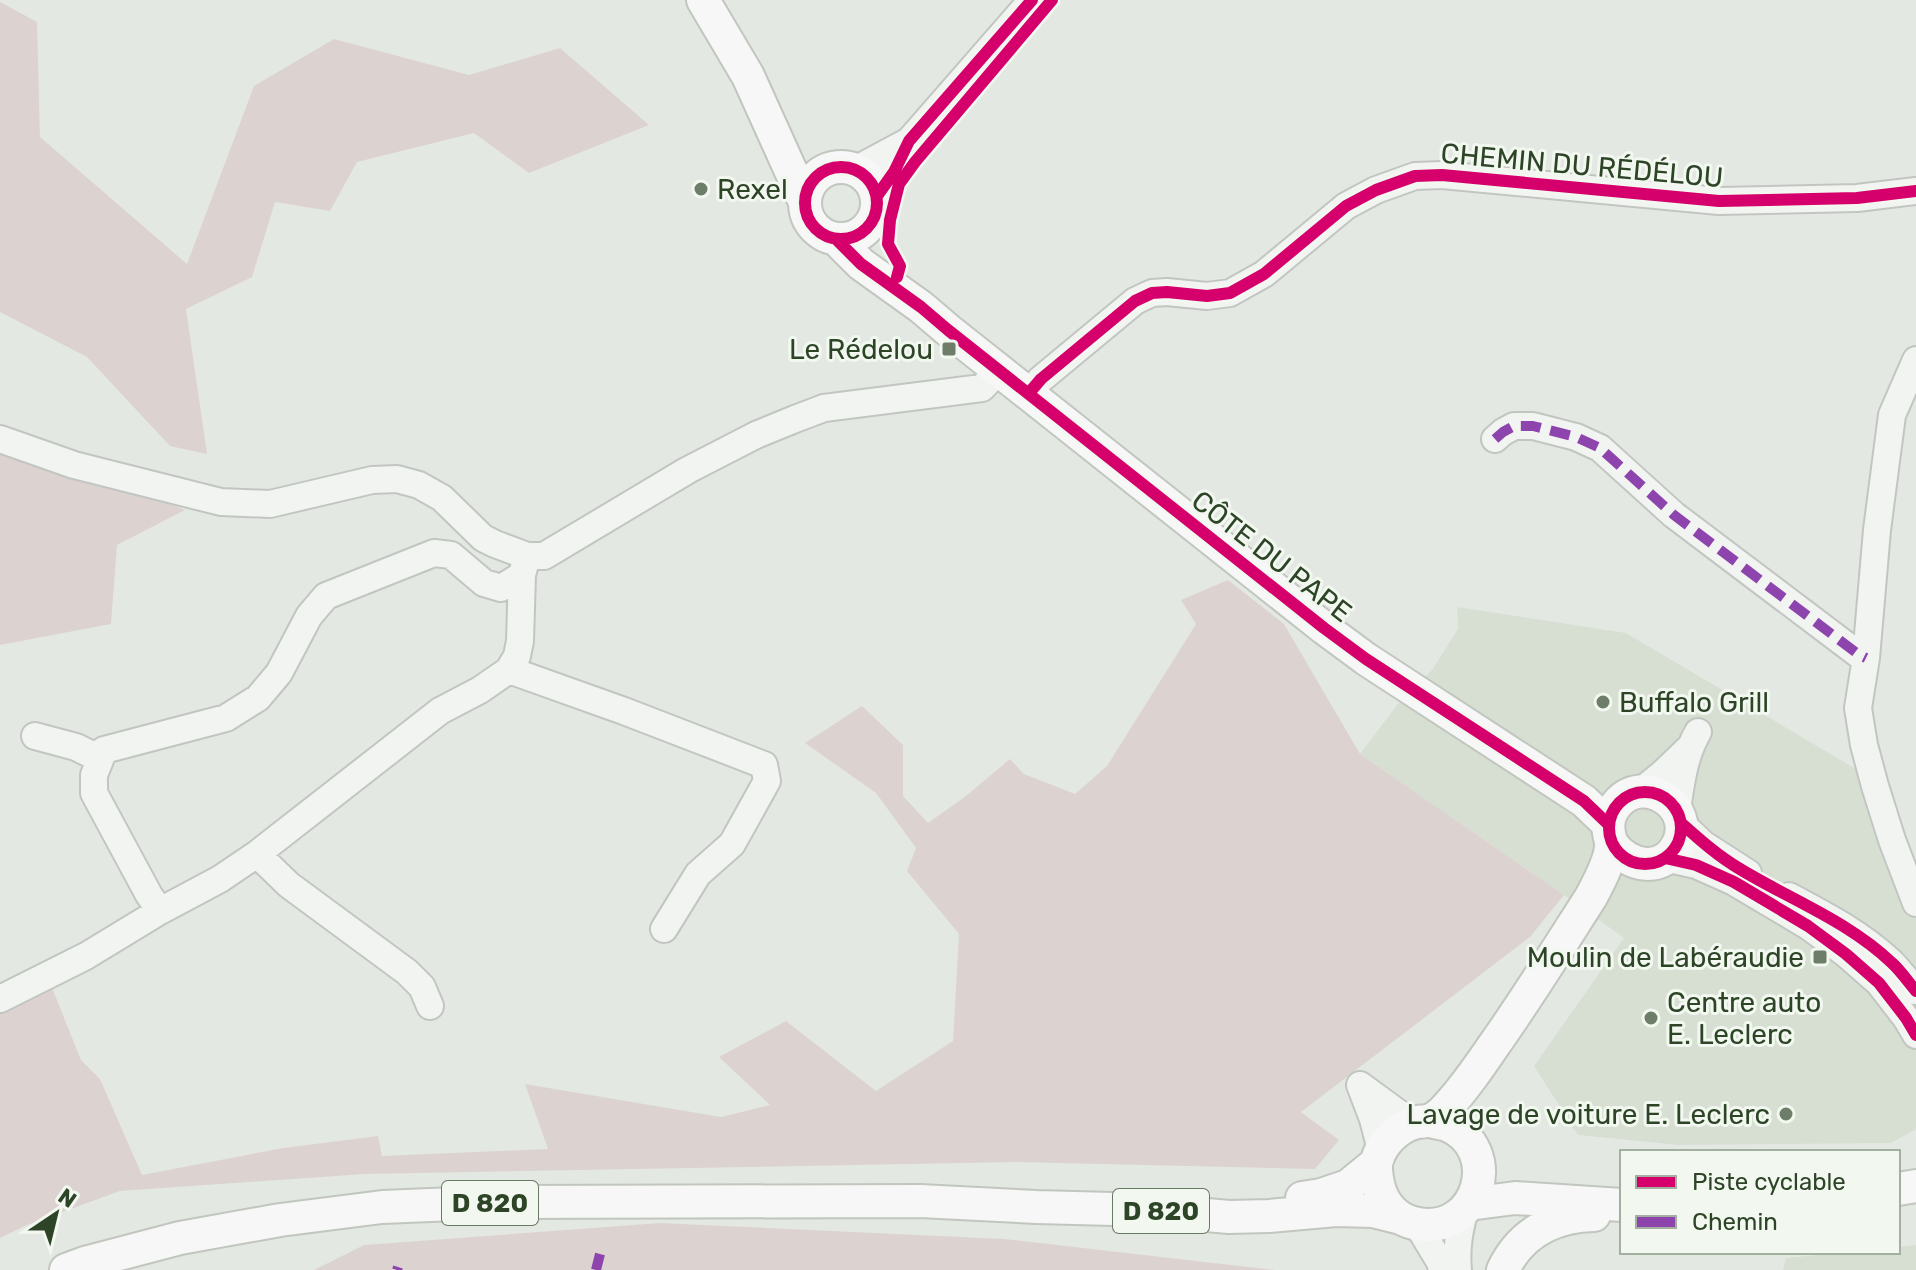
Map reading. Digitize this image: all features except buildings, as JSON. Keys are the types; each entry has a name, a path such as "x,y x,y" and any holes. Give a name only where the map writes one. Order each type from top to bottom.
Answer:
{"main road":[{"path":"703,0 748,76 804,200 809,222 816,231 837,240 865,231 874,210 873,185 865,176 849,168 817,162 803,154 770,123"},
{"path":"804,200 807,189 821,172 831,168 849,168"},
{"name":"CÔTE DU PAPE","path":"874,210 880,249 921,307"},
{"name":"CÔTE DU PAPE","path":"837,240 861,264 921,307 1334,636 1584,801 1610,834"},
{"name":"CÔTE DU PAPE","path":"1454,716 1492,732 1593,786 1613,793 1634,793"},
{"path":"1655,792 1668,799 1679,817 1681,833 1673,852 1652,861 1602,905 1488,1081 1478,1103 1473,1127 1480,1180 1467,1207 1451,1220 1434,1225 1409,1221 1388,1207 1379,1192 1378,1157 1397,1131 1444,1110 1464,1088 1508,1025 1602,876 1611,812 1618,802 1634,793 1655,792"},
{"path":"1610,834 1619,853 1628,860 1652,861"},
{"path":"1423,1122 1446,1125 1461,1133 1475,1154 1511,1177 1620,1186"},
{"name":"D 820","path":"920,1201 1036,1194 1114,1195 1222,1205 1281,1202 1321,1195 1348,1186 1378,1157"},
{"path":"1467,1207 1490,1200 1515,1198 1620,1205"},
{"name":"D 820","path":"66,1270 180,1238 280,1220 382,1207 518,1202 920,1201 1151,1210 1229,1217 1336,1210 1373,1211 1409,1221"},
{"path":"1503,1270 1519,1246 1534,1231 1554,1221 1582,1215 1620,1215"}],"street":[{"path":"874,210 909,141 1032,0"},
{"path":"849,168 909,141"},
{"name":"CHEMIN DU RÉDÉLOU","path":"1029,393 1041,379 1135,301 1152,293 1207,296 1230,293 1264,274 1346,206 1376,190 1415,176 1442,175 1719,201 1857,198 1916,191"},
{"path":"1916,360 1892,415 1858,708 1864,745 1892,840 1916,903"},
{"path":"160,911 94,793 94,775 104,750 226,718 258,698 279,673 309,616 326,596 434,553 451,555 484,583 501,588 525,565 688,470 756,435 824,408 982,388 999,370"},
{"path":"1495,439 1514,426 1533,426 1576,437 1600,448 1674,515 1866,658"},
{"path":"0,439 74,465 221,502 270,504 372,480 397,479 419,485 442,498 483,538 525,565"},
{"path":"0,999 86,956 220,879 257,854 440,711 509,670 517,656 520,641 525,565"},
{"path":"509,670 764,765 767,781 732,844 698,874 664,929"},
{"path":"35,736 76,747 100,759"},
{"path":"1634,793 1663,773 1694,740 1682,779 1679,817 1703,844 1739,869 1858,936 1893,964 1916,991"},
{"path":"257,854 289,885 407,972 422,987 430,1006"},
{"path":"1652,861 1696,865 1734,882 1808,926 1879,983 1916,1035"},
{"path":"1378,1157 1373,1119 1360,1085 1394,1110 1423,1122"},
{"path":"1458,1270 1456,1251 1467,1207"},
{"path":"1409,1221 1440,1262 1442,1270"}],"shaded area":[{"path":"0,2 37,22 40,137 187,264 254,86 334,39 469,75 560,48 649,125 529,173 474,133 357,162 330,211 275,202 252,277 186,309 207,454 170,446 87,357 0,312"},
{"path":"0,446 60,460 185,510 117,545 111,624 0,645"},
{"path":"1228,580 1284,624 1360,754 1564,895 1530,937 1301,1112 1339,1140 1315,1169 1016,1162 365,1174 120,1191 0,1238 0,1003 49,980 81,1060 100,1079 142,1175 283,1148 378,1136 382,1156 548,1149 525,1084 721,1117 770,1105 719,1057 786,1021 876,1091 953,1041 959,934 907,871 916,848 876,793 805,743 862,706 903,745 903,796 928,823 1010,759 1024,774 1075,794 1107,766 1196,624 1181,600"},
{"path":"1457,607 1626,633 1883,785 1916,864 1916,1129 1891,1143 1679,1145 1578,1135 1534,1066 1624,938 1360,754 1398,704 1432,670 1458,629"},
{"path":"660,1223 1004,1239 1275,1270 314,1270 364,1245"},
{"path":"1916,1245 1916,1270 1783,1270 1786,1258 1827,1254 1900,1254 1900,1247"}],"marked path":[{"path":"1495,439 1514,426 1533,426 1576,437 1600,448 1674,515 1866,658"},
{"path":"596,1270 600,1254"}],"cycle path":[{"path":"877,196 894,172 909,141 1032,0"},
{"path":"897,277 900,266 888,244 899,184 1052,0"},
{"path":"848,167 867,177 875,189 877,203 875,217 867,229 855,237 834,239 815,229 807,217 805,196 815,177 827,169 848,167"},
{"path":"1029,393 1041,379 1135,301 1152,293 1207,296 1230,293 1264,274 1346,206 1376,190 1415,176 1442,175 1719,201 1857,198 1916,191"},
{"path":"837,240 861,264 921,307 1324,628 1366,659 1584,801 1608,824"},
{"path":"1652,792 1671,802 1679,814 1681,828 1679,842 1671,854 1659,862 1638,864 1619,854 1611,842 1609,821 1619,802 1631,794 1652,792"},
{"path":"1681,823 1732,864 1857,935 1892,963 1916,991"},
{"path":"1665,858 1696,865 1734,882 1808,926 1879,983 1916,1035"}],"place":[{"name":"Rexel","path":"701,189"},
{"name":"Le Rédelou","path":"949,349"},
{"name":"Buffalo Grill","path":"1603,702"},
{"name":"Moulin de Labéraudie","path":"1820,957"},
{"name":"Centre auto E. Leclerc","path":"1651,1018"},
{"name":"Lavage de voiture E. Leclerc","path":"1786,1114"}]}
